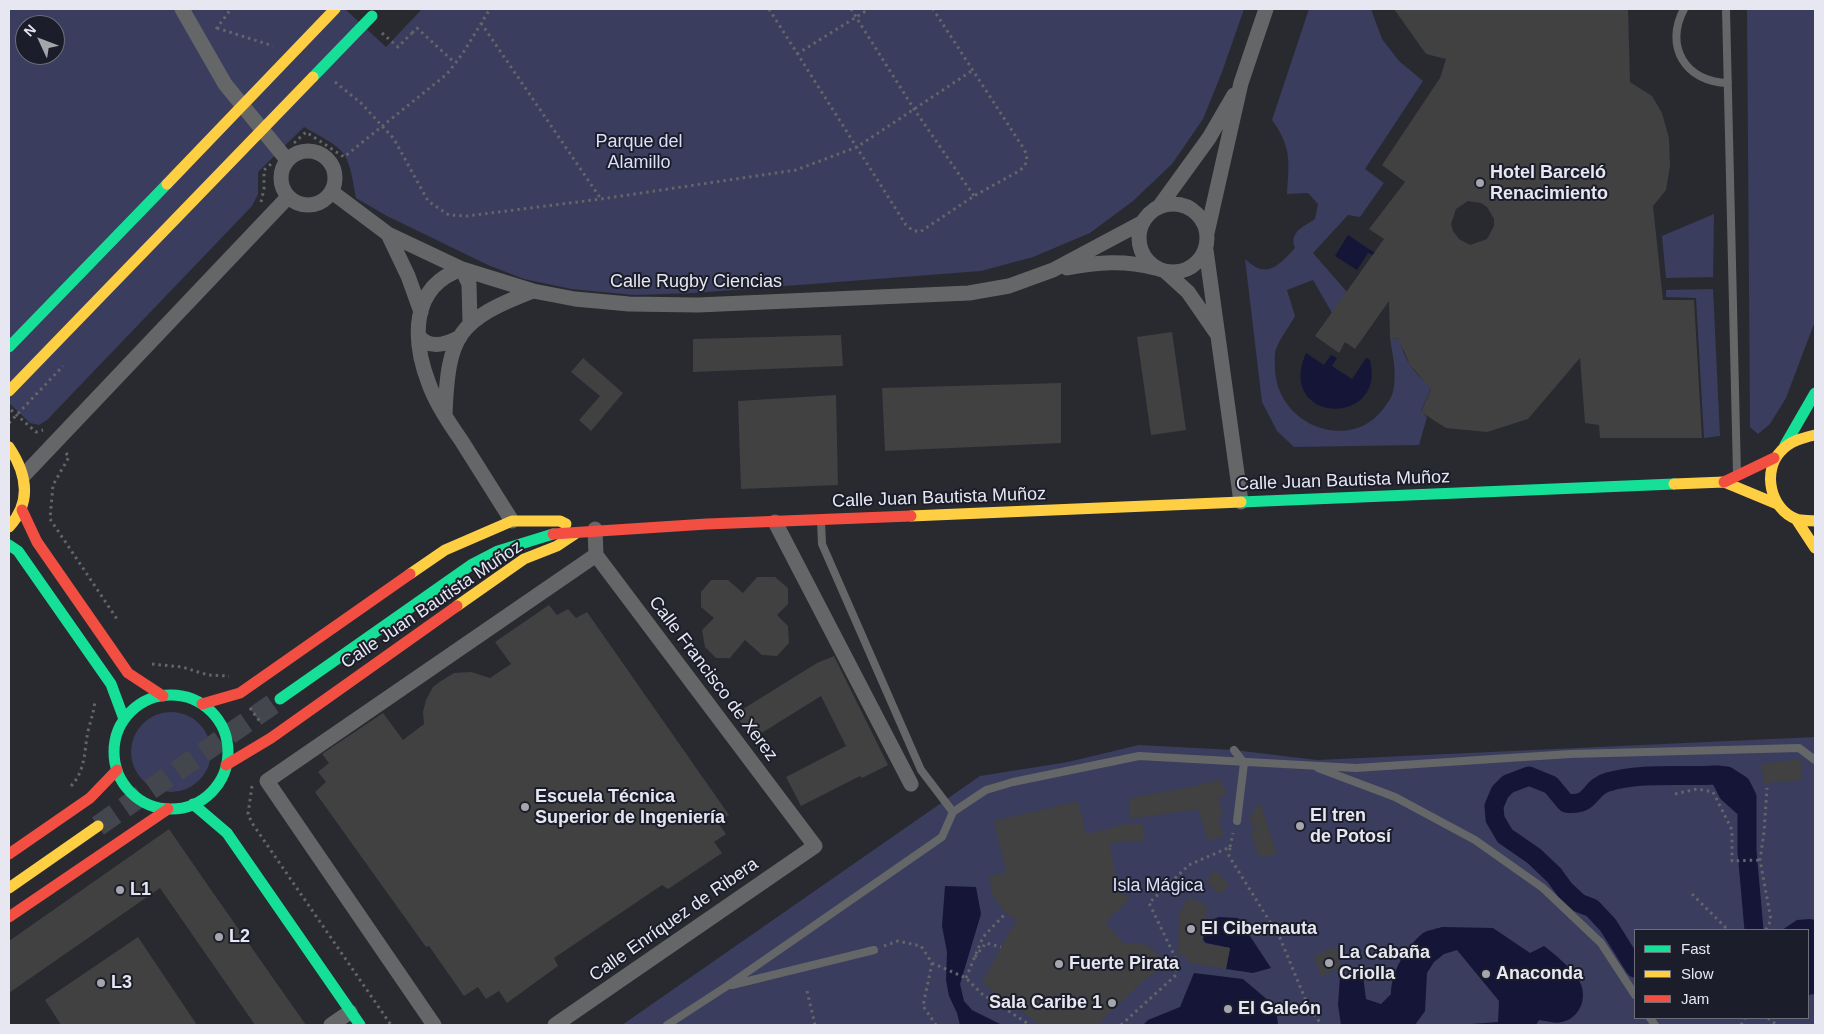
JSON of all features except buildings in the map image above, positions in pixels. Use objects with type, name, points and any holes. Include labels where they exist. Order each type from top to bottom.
[{"type":"street","points":[[182,9],[225,84],[287,160]]},
{"type":"street","points":[[9,347],[334,9]]},
{"type":"street","points":[[1241,502],[1206,250],[1208,233],[1241,83],[1266,9]]},
{"type":"street","points":[[9,391],[376,12]]},
{"type":"street","points":[[1219,338],[1188,292],[1148,261],[1140,248],[1139,232],[1143,222],[1150,213],[1159,207],[1209,138],[1241,83]]},
{"type":"street","points":[[302,151],[320,153],[333,166],[335,175],[332,192],[326,199],[311,206],[295,203],[288,197],[281,183],[283,167],[287,160],[302,151]]},
{"type":"street","name":"Calle Rugby Ciencias","points":[[332,192],[388,234],[462,269],[533,291],[575,299],[629,304],[727,304],[969,293],[1008,286],[1053,270]]},
{"type":"street","points":[[25,474],[288,197]]},
{"type":"street","points":[[1159,207],[1180,204],[1190,208],[1198,214],[1208,233]]},
{"type":"street","points":[[1053,270],[1143,222]]},
{"type":"street","points":[[388,234],[408,276],[421,312]]},
{"type":"street","points":[[1053,270],[1093,263],[1133,262],[1176,273],[1194,266],[1206,250]]},
{"type":"street","points":[[470,322],[469,284],[462,269],[444,277],[432,288],[422,302],[419,336],[421,358],[429,385],[445,416],[512,521],[560,521],[579,531]]},
{"type":"street","points":[[445,416],[447,371],[460,337],[470,322],[492,307],[533,291]]},
{"type":"street","points":[[419,336],[425,342],[439,344],[450,342],[460,337]]},
{"type":"street","points":[[1777,504],[1770,482],[1770,469],[1774,458],[1785,445],[1815,393]]},
{"type":"street","points":[[1785,445],[1794,439],[1815,435]]},
{"type":"street","points":[[9,447],[25,474],[26,488],[22,510],[9,526]]},
{"type":"street","name":"Calle Juan Bautista Muñoz","points":[[226,765],[271,738],[524,559],[557,546],[579,531],[1724,482],[1774,458]]},
{"type":"street","name":"Calle Juan Bautista Muñoz","points":[[1724,482],[1777,504],[1796,519]]},
{"type":"street","points":[[22,510],[33,536],[128,673],[162,696]]},
{"type":"street","points":[[1796,519],[1815,521]]},
{"type":"street","points":[[1796,519],[1815,548]]},
{"type":"street","name":"Calle Juan Bautista Muñoz","points":[[202,704],[240,693],[445,550],[512,521]]},
{"type":"street","points":[[775,522],[911,784]]},
{"type":"street","points":[[434,1025],[267,781],[596,555],[595,529]]},
{"type":"street","points":[[280,699],[471,565],[518,542],[547,534],[579,531]]},
{"type":"street","points":[[9,545],[18,551],[111,684],[124,719]]},
{"type":"street","name":"Calle Francisco de Xerez","points":[[596,555],[815,846]]},
{"type":"street","points":[[9,917],[168,809],[193,804],[208,795],[220,782],[226,765],[228,748],[224,730],[215,715],[202,704],[176,695],[162,696],[141,703],[124,719],[116,735],[114,753],[117,770],[128,790],[146,803],[168,809]]},
{"type":"street","points":[[9,854],[90,798],[117,770]]},
{"type":"street","points":[[193,804],[227,833],[360,1025]]},
{"type":"street","points":[[9,888],[98,826]]},
{"type":"street","name":"Calle Enríquez de Ribera","points":[[555,1025],[815,846]]},
{"type":"street","points":[[331,1025],[350,1012]]},
{"type":"lane","points":[[1684,9],[1677,26],[1676,35],[1680,54],[1685,63],[1691,71],[1708,81],[1728,84]]},
{"type":"lane","points":[[1726,9],[1738,475]]},
{"type":"lane","points":[[821,521],[822,544],[921,770],[952,812]]},
{"type":"lane","points":[[667,1025],[727,986],[942,837],[952,812],[986,790],[1013,782],[1139,756],[1356,768],[1570,754],[1799,748],[1815,760]]},
{"type":"lane","points":[[1234,750],[1244,763],[1237,821]]},
{"type":"lane","points":[[1312,766],[1395,797],[1475,840],[1528,877],[1601,944],[1634,994]]},
{"type":"lane","points":[[727,986],[874,950]]},
{"type":"path","points":[[204,46],[230,9]]},
{"type":"path","points":[[768,9],[906,225],[912,230],[920,232],[929,228],[974,196],[1019,171],[1025,166],[1027,161],[1024,149],[933,9]]},
{"type":"path","points":[[851,9],[914,109],[974,196]]},
{"type":"path","points":[[797,54],[869,9]]},
{"type":"path","points":[[481,23],[601,200]]},
{"type":"path","points":[[217,28],[282,49]]},
{"type":"path","points":[[376,40],[383,32],[398,47],[417,28],[455,63]]},
{"type":"path","points":[[328,76],[361,103],[394,139],[428,201],[449,216],[467,216],[601,200],[782,174],[816,164],[857,147],[973,70]]},
{"type":"path","points":[[329,89],[342,75]]},
{"type":"path","points":[[9,423],[70,359]]},
{"type":"path","points":[[63,449],[69,457],[54,485],[50,519],[119,622]]},
{"type":"path","points":[[145,662],[182,667],[208,675],[228,675],[231,679]]},
{"type":"path","points":[[69,788],[78,779],[84,763],[88,730],[97,695]]},
{"type":"path","points":[[244,700],[261,724]]},
{"type":"path","points":[[254,780],[250,789],[248,814],[252,823],[391,1025]]},
{"type":"path","points":[[1766,929],[1771,920],[1760,860],[1767,788]]},
{"type":"path","points":[[1675,794],[1697,789],[1713,792],[1732,830],[1732,861],[1760,860]]},
{"type":"path","points":[[1121,1025],[1176,976],[1177,961],[1149,903],[1189,865],[1230,847],[1229,856],[1280,938],[1309,1008],[1322,1025]]},
{"type":"path","points":[[1692,894],[1726,929]]},
{"type":"path","points":[[966,978],[970,963],[984,937],[1006,913]]},
{"type":"path","points":[[874,950],[898,941],[921,946],[932,963],[966,978],[982,994],[1030,1025]]},
{"type":"path","points":[[970,963],[986,943],[1001,947]]},
{"type":"path","points":[[932,963],[923,1006],[936,1025]]},
{"type":"path","points":[[807,991],[815,1025]]},
{"type":"green space","name":"Parque del Alamillo","points":[[9,9],[345,9],[386,47],[422,9],[1244,9],[1203,119],[1172,164],[1133,201],[1090,233],[1033,257],[981,271],[694,293],[634,295],[571,289],[524,279],[488,265],[387,216],[356,198],[350,169],[343,153],[329,141],[304,127],[258,172],[258,194],[252,206],[47,420],[39,425],[30,423],[9,403]]},
{"type":"green space","points":[[1309,9],[1371,9],[1382,39],[1399,61],[1423,81],[1365,169],[1384,183],[1360,217],[1348,215],[1313,253],[1347,292],[1332,313],[1313,280],[1287,290],[1295,316],[1275,351],[1275,368],[1279,389],[1288,406],[1302,419],[1319,427],[1337,431],[1355,429],[1372,420],[1391,397],[1395,372],[1390,339],[1400,338],[1407,359],[1415,372],[1432,386],[1421,411],[1427,417],[1419,445],[1294,447],[1277,431],[1262,402],[1245,259],[1260,269],[1272,268],[1278,265],[1295,248],[1294,238],[1298,230],[1315,219],[1318,204],[1308,193],[1287,194],[1288,155],[1283,139],[1272,120]]},
{"type":"green space","points":[[1747,9],[1815,9],[1815,321],[1786,398],[1770,424],[1758,434],[1750,427]]},
{"type":"green space","points":[[1714,214],[1713,277],[1666,278],[1662,236]]},
{"type":"green space","points":[[1713,289],[1720,436],[1704,438],[1696,298],[1666,297],[1666,290]]},
{"type":"green space","points":[[163,712],[179,712],[193,718],[205,730],[211,744],[211,760],[205,774],[193,786],[179,792],[163,792],[149,786],[137,774],[131,760],[131,744],[137,730],[149,718]]},
{"type":"green space","name":"Isla Mágica","points":[[1815,737],[1815,1025],[622,1025],[980,776],[1068,762],[1139,745],[1234,750],[1317,760]]},
{"type":"shaded area","points":[[1348,235],[1385,260],[1368,253],[1357,270],[1335,256]]},
{"type":"shaded area","points":[[1306,353],[1324,365],[1331,355],[1337,358],[1332,366],[1352,379],[1366,358],[1370,360],[1371,382],[1363,398],[1349,406],[1333,409],[1317,404],[1305,394],[1301,376]]},
{"type":"shaded area","points":[[945,886],[976,887],[981,914],[960,984],[964,1001],[972,1010],[1002,1025],[960,1025],[949,996],[946,980],[947,952],[942,926]]},
{"type":"shaded area","points":[[1219,917],[1238,918],[1271,968],[1253,973],[1226,969],[1230,948],[1206,943],[1203,940],[1205,922]]},
{"type":"shaded area","points":[[1797,920],[1815,920],[1815,994],[1809,995],[1809,929],[1784,929]]},
{"type":"shaded area","points":[[1442,927],[1493,928],[1530,953],[1544,946],[1562,961],[1578,979],[1583,992],[1583,999],[1578,1011],[1569,1020],[1560,1023],[1539,1020],[1536,1025],[1459,1025],[1498,1022],[1499,1001],[1457,950],[1444,954],[1434,962],[1427,973],[1425,1011],[1415,1025],[1341,1025],[1338,1005],[1340,977],[1363,976],[1366,999],[1381,1004],[1391,994],[1397,969],[1411,945],[1423,933]]},
{"type":"shaded area","points":[[1194,973],[1243,979],[1276,1007],[1278,1025],[1143,1025],[1148,1020],[1180,1007]]},
{"type":"waterway","points":[[1719,775],[1728,793],[1747,810]]},
{"type":"waterway","points":[[1634,966],[1608,925],[1592,908],[1579,903],[1534,856],[1505,836],[1495,819],[1494,806],[1500,792],[1508,784],[1529,776],[1551,785],[1566,803],[1575,803],[1586,799],[1602,785],[1621,779],[1662,776],[1727,776],[1741,785],[1747,797],[1747,851],[1754,929]]},
{"type":"tunnel","points":[[98,826],[280,699]]},
{"type":"traffic: fast","points":[[313,77],[372,16]]},
{"type":"traffic: fast","points":[[9,347],[167,184]]},
{"type":"traffic: fast","points":[[1785,445],[1815,393]]},
{"type":"traffic: fast","points":[[1241,502],[1674,484]]},
{"type":"traffic: fast","points":[[280,699],[471,565],[498,551],[553,534]]},
{"type":"traffic: fast","points":[[9,545],[18,551],[111,684],[124,719]]},
{"type":"traffic: fast","points":[[171,695],[193,700],[211,712],[223,730],[228,752],[223,774],[211,792],[193,804],[171,809],[149,804],[131,792],[119,774],[114,752],[119,730],[131,712],[149,700],[171,695]]},
{"type":"traffic: fast","points":[[193,804],[227,833],[360,1025]]},
{"type":"traffic: slow","points":[[167,184],[335,9]]},
{"type":"traffic: slow","points":[[9,391],[313,77]]},
{"type":"traffic: slow","points":[[1815,435],[1792,442],[1781,451],[1775,459],[1771,479],[1775,498],[1787,514],[1798,520],[1815,521]]},
{"type":"traffic: slow","points":[[9,447],[20,467],[24,488],[21,508],[9,527]]},
{"type":"traffic: slow","points":[[1674,484],[1724,482],[1777,504]]},
{"type":"traffic: slow","points":[[911,516],[1241,502]]},
{"type":"traffic: slow","points":[[1796,519],[1815,548]]},
{"type":"traffic: slow","points":[[410,574],[445,550],[512,521],[560,521],[566,524]]},
{"type":"traffic: slow","points":[[457,606],[524,559],[557,546],[575,534]]},
{"type":"traffic: slow","points":[[9,888],[98,826]]},
{"type":"traffic: jam","points":[[1724,482],[1774,458]]},
{"type":"traffic: jam","points":[[22,510],[37,542],[128,673],[163,696]]},
{"type":"traffic: jam","points":[[553,534],[707,524],[911,516]]},
{"type":"traffic: jam","points":[[202,704],[240,693],[410,574]]},
{"type":"traffic: jam","points":[[226,765],[271,738],[457,606]]},
{"type":"traffic: jam","points":[[9,854],[90,798],[117,770]]},
{"type":"traffic: jam","points":[[9,917],[168,809]]},
{"type":"place","name":"Hotel Barceló Renacimiento","points":[[1480,183]]},
{"type":"place","name":"Escuela Técnica Superior de Ingeniería","points":[[525,807]]},
{"type":"place","name":"El tren de Potosí","points":[[1300,826]]},
{"type":"place","name":"L1","points":[[120,890]]},
{"type":"place","name":"El Cibernauta","points":[[1191,929]]},
{"type":"place","name":"L2","points":[[219,937]]},
{"type":"place","name":"La Cabaña Criolla","points":[[1329,963]]},
{"type":"place","name":"Fuerte Pirata","points":[[1059,964]]},
{"type":"place","name":"Anaconda","points":[[1486,974]]},
{"type":"place","name":"L3","points":[[101,983]]},
{"type":"place","name":"Sala Caribe 1","points":[[1112,1003]]},
{"type":"place","name":"El Galeón","points":[[1228,1009]]}]
